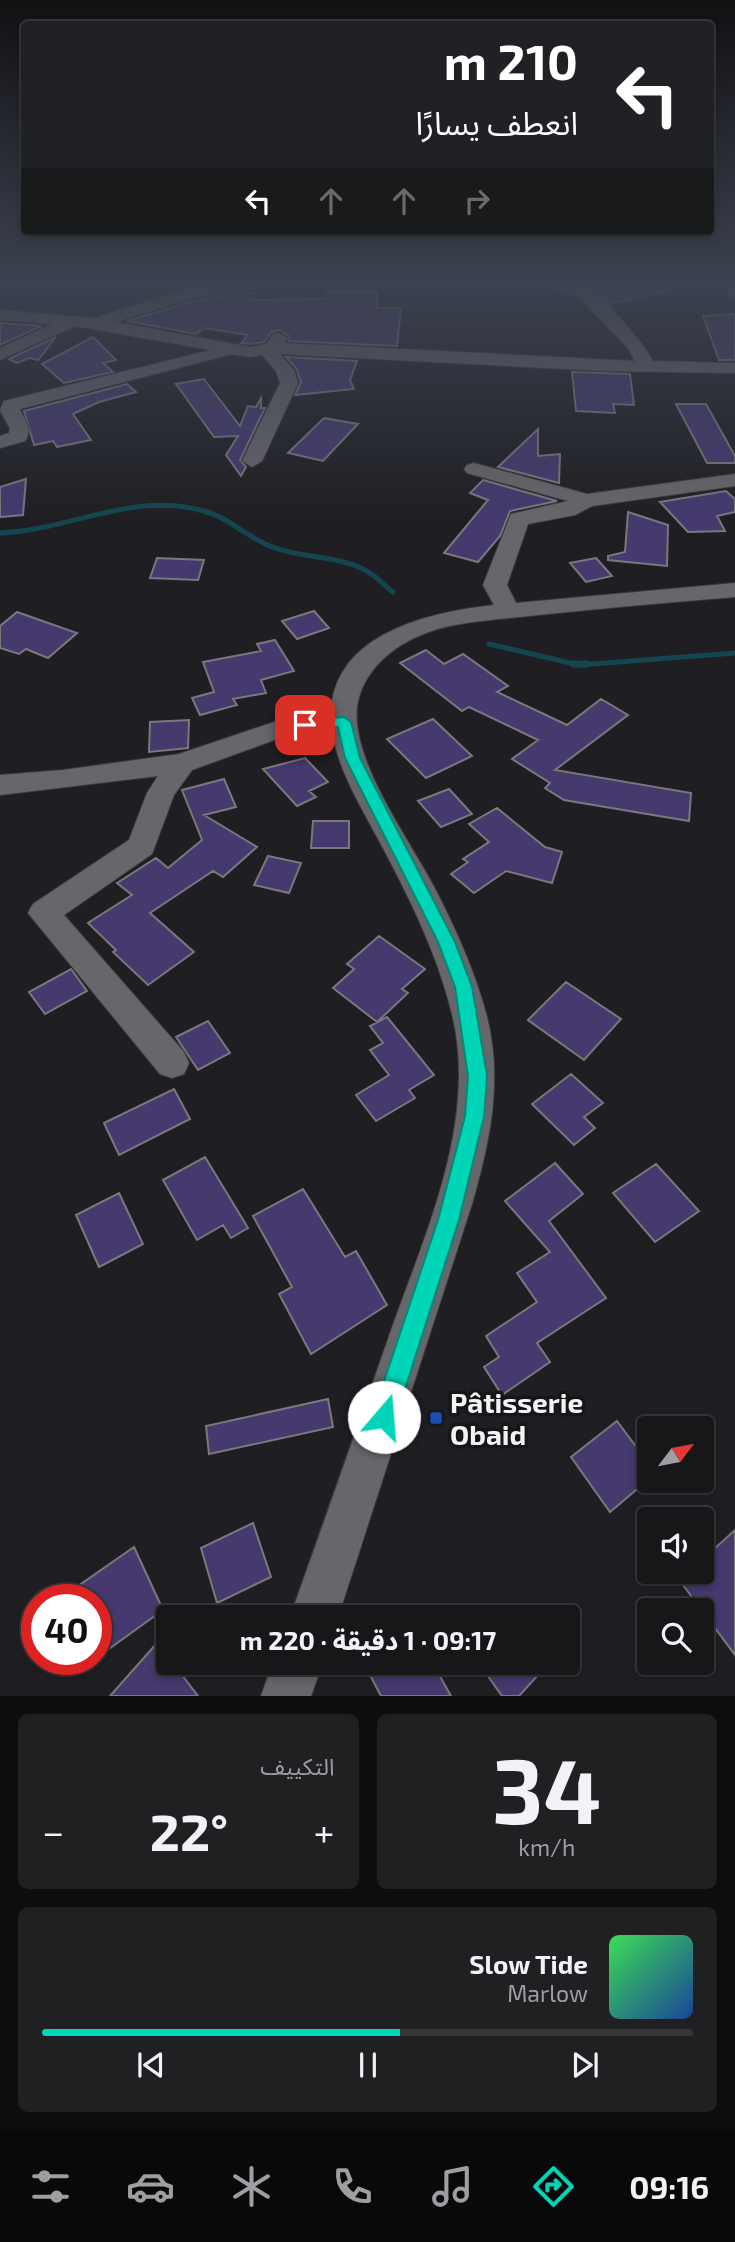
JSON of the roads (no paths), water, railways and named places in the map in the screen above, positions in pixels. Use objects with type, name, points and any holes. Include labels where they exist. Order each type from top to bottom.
[{"type":"street","points":[[0,442],[18,437],[20,429],[10,410],[11,405],[186,361]]},
{"type":"street","points":[[252,461],[289,383],[285,370],[277,361]]},
{"type":"street","points":[[531,361],[735,368]]},
{"type":"street","points":[[644,361],[647,367]]},
{"type":"street","points":[[0,365],[7,369],[0,371]]},
{"type":"street","points":[[474,468],[587,499]]},
{"type":"street","points":[[509,611],[495,585],[519,519],[567,510],[587,499],[735,480]]},
{"type":"street","points":[[318,1605],[384,1417],[448,1220],[474,1116],[478,1076],[464,987],[446,942],[353,758],[344,722],[346,696],[358,671],[376,650],[404,633],[436,622],[509,611],[735,590]]},
{"type":"street","points":[[0,785],[64,780],[108,771],[182,763],[274,731],[344,722]]},
{"type":"street","points":[[172,1063],[44,913],[141,846],[161,793],[182,763]]},
{"type":"street","points":[[286,1696],[293,1675]]},
{"type":"waterway","points":[[0,533],[127,508],[178,506],[213,514],[275,548],[353,565],[371,574],[393,592]]},
{"type":"waterway","points":[[489,644],[575,664]]},
{"type":"waterway","points":[[575,664],[735,653]]},
{"type":"waterway","points":[[575,664],[587,664]]},
{"type":"place","name":"Pâtisserie Obaid","points":[[436,1418]]}]
